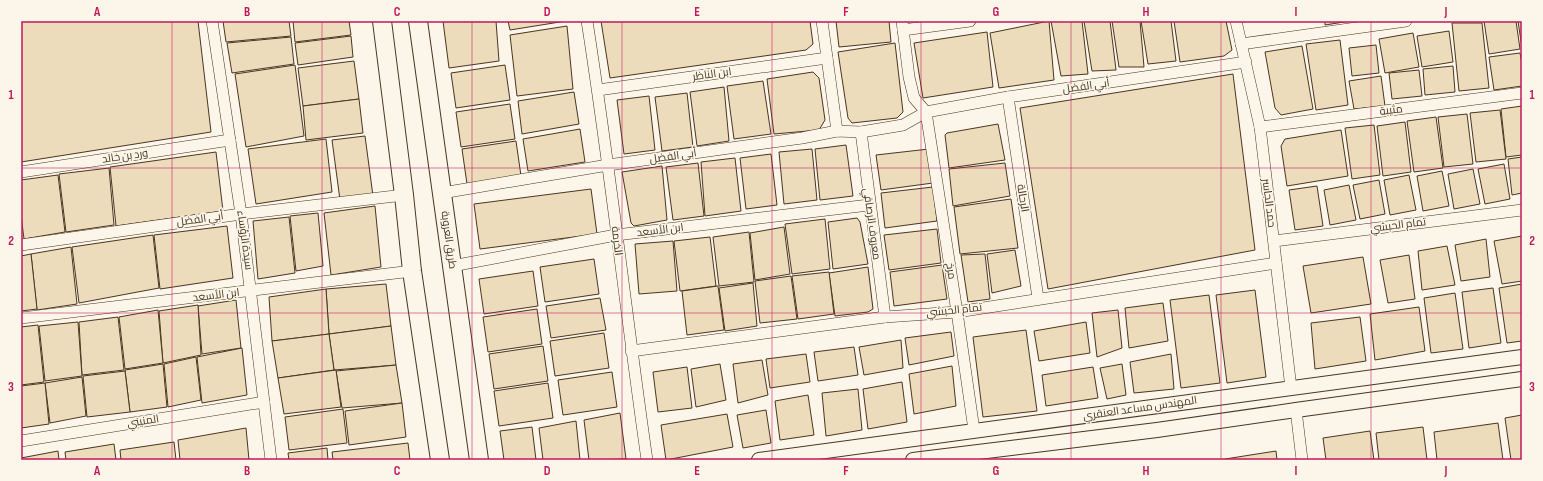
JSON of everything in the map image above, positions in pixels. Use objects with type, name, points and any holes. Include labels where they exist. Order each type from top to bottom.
[{"type":"main road","points":[[382,21],[412,271],[440,460]]},
{"type":"main road","name":"طريق العروبة","points":[[418,21],[479,460]]},
{"type":"street","name":"سيدة الرؤساء","points":[[212,21],[252,291],[272,460]]},
{"type":"street","name":"الخرمة","points":[[587,21],[598,90],[631,351],[647,460]]},
{"type":"street","points":[[822,21],[837,131]]},
{"type":"street","points":[[903,25],[970,21]]},
{"type":"street","name":"حمد الجاسر","points":[[1236,21],[1260,127],[1291,388]]},
{"type":"street","points":[[1241,44],[1406,21]]},
{"type":"street","name":"مرخ","points":[[903,25],[909,77],[914,98],[926,112],[974,430]]},
{"type":"street","name":"ابن الناظر","points":[[598,90],[826,58]]},
{"type":"street","name":"أبي الفضل","points":[[442,193],[608,165],[802,138],[837,131],[860,132],[903,125],[926,112],[1008,97],[1246,62]]},
{"type":"street","name":"مثيبة","points":[[1260,127],[1522,93]]},
{"type":"street","name":"الرحالة","points":[[1008,97],[1038,298]]},
{"type":"street","name":"معروف الرصافي","points":[[860,132],[885,317]]},
{"type":"street","name":"ورد بن خالد","points":[[21,172],[230,140]]},
{"type":"street","name":"أبي الفضل","points":[[21,245],[241,214],[404,195]]},
{"type":"street","name":"ابن الأسعد","points":[[452,266],[616,235],[869,205]]},
{"type":"street","name":"تمام الحبشي","points":[[1274,241],[1522,210]]},
{"type":"street","name":"تمام الحبشي","points":[[631,351],[885,317],[957,312],[1038,298],[1276,263]]},
{"type":"street","name":"ابن الأسعد","points":[[21,318],[412,271]]},
{"type":"street","name":"المهندس مساعد العنقري","points":[[759,460],[1522,356]]},
{"type":"street","name":"المهندس مساعد العنقري","points":[[913,460],[980,456],[1041,444],[1157,430],[1522,379]]},
{"type":"street","name":"المنيني","points":[[21,441],[264,402]]},
{"type":"street","points":[[1296,410],[1302,460]]},
{"type":"street","points":[[1038,422],[1041,444]]},
{"type":"building","points":[[21,21],[198,21],[211,132],[21,162]]},
{"type":"building","points":[[223,21],[289,21],[291,36],[226,42]]},
{"type":"building","points":[[293,21],[349,21],[351,35],[295,42]]},
{"type":"building","points":[[443,21],[496,21],[499,61],[449,68]]},
{"type":"building","points":[[508,21],[566,21],[510,30]]},
{"type":"building","points":[[601,21],[810,21],[813,44],[806,50],[610,78]]},
{"type":"building","points":[[836,21],[889,21],[891,42],[839,47]]},
{"type":"building","points":[[1049,21],[1054,80],[999,88],[990,33]]},
{"type":"building","points":[[1051,21],[1082,21],[1088,74],[1061,76]]},
{"type":"building","points":[[1084,21],[1110,21],[1116,70],[1092,71]]},
{"type":"building","points":[[1112,21],[1140,21],[1144,67],[1119,67]]},
{"type":"building","points":[[1141,21],[1171,21],[1176,61],[1148,64]]},
{"type":"building","points":[[1174,21],[1226,21],[1232,50],[1224,56],[1180,62]]},
{"type":"building","points":[[1325,21],[1350,21],[1325,25]]},
{"type":"building","points":[[1484,21],[1516,21],[1520,49],[1489,54]]},
{"type":"building","points":[[1518,21],[1522,21],[1522,48]]},
{"type":"building","points":[[1452,23],[1482,23],[1489,88],[1459,91]]},
{"type":"building","points":[[567,26],[573,89],[517,96],[510,35]]},
{"type":"building","points":[[1449,31],[1453,62],[1422,67],[1417,36]]},
{"type":"building","points":[[987,32],[993,87],[923,98],[914,43]]},
{"type":"building","points":[[1413,33],[1419,67],[1385,73],[1379,39]]},
{"type":"building","points":[[351,36],[353,57],[298,65],[295,43]]},
{"type":"building","points":[[291,37],[294,64],[232,73],[227,43]]},
{"type":"building","points":[[1340,40],[1348,105],[1316,110],[1306,44]]},
{"type":"building","points":[[895,43],[903,112],[897,118],[852,123],[848,118],[838,52]]},
{"type":"building","points":[[1376,45],[1379,73],[1352,76],[1349,48]]},
{"type":"building","points":[[1302,46],[1313,109],[1281,115],[1275,108],[1265,52]]},
{"type":"building","points":[[1520,53],[1522,64],[1522,86],[1494,90],[1489,57]]},
{"type":"building","points":[[354,61],[359,99],[303,106],[298,68]]},
{"type":"building","points":[[295,65],[304,136],[246,147],[235,74]]},
{"type":"building","points":[[505,65],[510,100],[456,108],[451,73]]},
{"type":"building","points":[[1453,66],[1455,92],[1425,95],[1423,69]]},
{"type":"building","points":[[1419,70],[1422,96],[1392,99],[1389,73]]},
{"type":"building","points":[[813,72],[819,78],[825,120],[819,130],[774,134],[767,79]]},
{"type":"building","points":[[1233,74],[1255,250],[1048,289],[1020,108]]},
{"type":"building","points":[[1381,76],[1385,106],[1354,109],[1349,81]]},
{"type":"building","points":[[763,81],[771,134],[734,139],[727,86]]},
{"type":"building","points":[[724,87],[729,141],[697,146],[690,92]]},
{"type":"building","points":[[574,92],[579,124],[522,134],[518,101]]},
{"type":"building","points":[[687,93],[693,147],[662,151],[655,97]]},
{"type":"building","points":[[649,96],[655,150],[624,154],[617,100]]},
{"type":"building","points":[[359,99],[363,133],[306,140],[303,106]]},
{"type":"building","points":[[510,104],[515,139],[461,147],[456,112]]},
{"type":"building","points":[[1522,106],[1522,155],[1506,157],[1501,109]]},
{"type":"building","points":[[1500,110],[1506,159],[1476,162],[1470,113]]},
{"type":"building","points":[[1467,114],[1473,164],[1444,167],[1438,117]]},
{"type":"building","points":[[1436,117],[1443,168],[1414,172],[1407,121]]},
{"type":"building","points":[[1405,122],[1411,172],[1383,176],[1377,126]]},
{"type":"building","points":[[998,124],[1005,160],[949,168],[945,135],[947,133]]},
{"type":"building","points":[[1374,125],[1380,175],[1352,179],[1345,128]]},
{"type":"building","points":[[580,129],[585,162],[528,171],[523,139]]},
{"type":"building","points":[[1341,130],[1348,176],[1287,186],[1281,146],[1285,139]]},
{"type":"building","points":[[365,136],[373,196],[340,200],[332,140]]},
{"type":"building","points":[[326,139],[332,192],[256,204],[248,149]]},
{"type":"building","points":[[516,141],[521,176],[467,184],[462,149]]},
{"type":"building","points":[[846,145],[853,196],[820,200],[815,149]]},
{"type":"building","points":[[812,149],[817,200],[784,204],[779,152]]},
{"type":"building","points":[[929,149],[933,183],[881,190],[876,155]]},
{"type":"building","points":[[216,152],[223,211],[116,226],[110,167]]},
{"type":"building","points":[[771,154],[777,205],[746,209],[740,158]]},
{"type":"building","points":[[1522,157],[1522,193],[1512,195],[1508,159]]},
{"type":"building","points":[[735,158],[741,211],[705,216],[701,162]]},
{"type":"building","points":[[698,163],[704,216],[673,220],[666,167]]},
{"type":"building","points":[[1005,163],[1010,196],[953,206],[949,169]]},
{"type":"building","points":[[1504,164],[1510,199],[1485,204],[1478,169]]},
{"type":"building","points":[[662,166],[667,220],[634,226],[631,223],[622,172]]},
{"type":"building","points":[[109,168],[114,225],[66,232],[59,174]]},
{"type":"building","points":[[1473,169],[1480,204],[1454,209],[1448,174]]},
{"type":"building","points":[[1442,171],[1449,206],[1423,211],[1417,176]]},
{"type":"building","points":[[58,175],[65,232],[24,239],[21,215],[21,180]]},
{"type":"building","points":[[1409,175],[1416,210],[1390,215],[1384,180]]},
{"type":"building","points":[[1379,180],[1385,214],[1360,219],[1353,185]]},
{"type":"building","points":[[1349,185],[1356,220],[1330,225],[1324,190]]},
{"type":"building","points":[[1317,186],[1323,226],[1295,230],[1289,190]]},
{"type":"building","points":[[933,187],[937,221],[885,228],[881,193]]},
{"type":"building","points":[[591,189],[597,234],[480,249],[474,204]]},
{"type":"building","points":[[1011,199],[1018,248],[960,254],[954,207]]},
{"type":"building","points":[[375,206],[381,267],[331,275],[324,213]]},
{"type":"building","points":[[318,213],[323,266],[296,271],[290,216]]},
{"type":"building","points":[[289,217],[295,273],[258,279],[253,221]]},
{"type":"building","points":[[857,218],[860,222],[868,264],[833,269],[828,222]]},
{"type":"building","points":[[825,219],[830,269],[792,274],[785,224]]},
{"type":"building","points":[[227,226],[233,278],[160,289],[154,235]]},
{"type":"building","points":[[784,227],[790,274],[755,280],[750,233]]},
{"type":"building","points":[[937,229],[941,263],[889,270],[884,235]]},
{"type":"building","points":[[749,232],[754,282],[719,286],[713,237]]},
{"type":"building","points":[[153,235],[159,288],[79,303],[72,247]]},
{"type":"building","points":[[1522,236],[1522,281],[1502,284],[1494,241]]},
{"type":"building","points":[[710,237],[716,286],[680,291],[674,241]]},
{"type":"building","points":[[1486,239],[1490,277],[1461,281],[1455,245]]},
{"type":"building","points":[[673,241],[677,291],[639,294],[635,244]]},
{"type":"building","points":[[1447,246],[1455,285],[1422,290],[1418,251]]},
{"type":"building","points":[[71,247],[77,304],[37,310],[31,254]]},
{"type":"building","points":[[1015,250],[1021,286],[992,293],[987,254]]},
{"type":"building","points":[[31,254],[37,309],[21,311],[21,256]]},
{"type":"building","points":[[985,254],[990,299],[968,302],[961,255]]},
{"type":"building","points":[[1409,255],[1415,299],[1388,303],[1380,260]]},
{"type":"building","points":[[1363,257],[1371,304],[1311,313],[1303,266]]},
{"type":"building","points":[[594,259],[599,294],[545,302],[540,267]]},
{"type":"building","points":[[942,265],[947,299],[894,306],[890,272]]},
{"type":"building","points":[[868,267],[873,309],[868,312],[835,316],[829,273]]},
{"type":"building","points":[[533,271],[538,306],[484,314],[479,279]]},
{"type":"building","points":[[829,272],[834,314],[798,319],[792,276]]},
{"type":"building","points":[[791,276],[797,319],[760,323],[755,281]]},
{"type":"building","points":[[753,283],[757,326],[725,331],[719,288]]},
{"type":"building","points":[[386,284],[391,326],[329,334],[326,289]]},
{"type":"building","points":[[1522,284],[1522,341],[1507,343],[1499,288]]},
{"type":"building","points":[[718,286],[724,330],[687,335],[682,291]]},
{"type":"building","points":[[1493,288],[1501,343],[1469,348],[1462,292]]},
{"type":"building","points":[[326,289],[329,334],[272,341],[269,297]]},
{"type":"building","points":[[1255,290],[1266,377],[1227,383],[1216,295]]},
{"type":"building","points":[[1455,293],[1463,349],[1431,353],[1424,298]]},
{"type":"building","points":[[1209,295],[1220,383],[1181,388],[1170,300]]},
{"type":"building","points":[[600,298],[606,330],[551,338],[546,306]]},
{"type":"building","points":[[236,300],[241,348],[202,354],[198,306]]},
{"type":"building","points":[[1163,303],[1168,341],[1129,348],[1125,308]]},
{"type":"building","points":[[198,305],[201,355],[163,363],[159,311]]},
{"type":"building","points":[[1419,307],[1425,351],[1375,360],[1370,314]]},
{"type":"building","points":[[537,309],[542,344],[488,352],[483,317]]},
{"type":"building","points":[[158,310],[163,363],[125,369],[119,317]]},
{"type":"building","points":[[1118,310],[1122,348],[1097,357],[1092,313]]},
{"type":"building","points":[[118,317],[124,370],[82,375],[79,322]]},
{"type":"building","points":[[1360,317],[1366,361],[1315,369],[1311,323]]},
{"type":"building","points":[[78,322],[82,376],[45,381],[39,326]]},
{"type":"building","points":[[1086,322],[1090,353],[1039,361],[1034,331]]},
{"type":"building","points":[[38,325],[44,382],[21,385],[21,327]]},
{"type":"building","points":[[391,326],[396,365],[334,370],[329,334]]},
{"type":"building","points":[[1026,330],[1037,411],[983,417],[973,337]]},
{"type":"building","points":[[951,332],[954,356],[909,365],[905,338]]},
{"type":"building","points":[[604,333],[609,368],[555,376],[550,341]]},
{"type":"building","points":[[329,334],[334,370],[278,378],[272,341]]},
{"type":"building","points":[[901,340],[903,368],[864,375],[859,347]]},
{"type":"building","points":[[543,346],[548,381],[494,389],[489,354]]},
{"type":"building","points":[[854,347],[858,375],[818,381],[814,352]]},
{"type":"building","points":[[242,348],[247,395],[202,403],[197,357]]},
{"type":"building","points":[[806,354],[810,382],[770,388],[766,359]]},
{"type":"building","points":[[1171,354],[1174,389],[1134,393],[1130,362]]},
{"type":"building","points":[[196,357],[201,400],[168,407],[164,364]]},
{"type":"building","points":[[762,360],[768,395],[738,403],[733,364]]},
{"type":"building","points":[[163,364],[167,407],[130,412],[125,370]]},
{"type":"building","points":[[720,364],[726,400],[696,407],[691,369]]},
{"type":"building","points":[[1122,364],[1126,395],[1107,399],[1100,368]]},
{"type":"building","points":[[396,365],[402,403],[342,408],[336,371]]},
{"type":"building","points":[[952,366],[956,406],[914,414],[909,374]]},
{"type":"building","points":[[687,367],[692,408],[658,412],[653,372]]},
{"type":"building","points":[[1093,367],[1098,398],[1046,406],[1042,375]]},
{"type":"building","points":[[336,370],[341,407],[284,414],[278,378]]},
{"type":"building","points":[[125,371],[130,412],[87,417],[83,376]]},
{"type":"building","points":[[612,372],[617,407],[563,415],[558,380]]},
{"type":"building","points":[[82,377],[86,416],[50,423],[45,383]]},
{"type":"building","points":[[902,382],[907,422],[868,429],[863,389]]},
{"type":"building","points":[[45,383],[49,424],[21,428],[21,386]]},
{"type":"building","points":[[548,383],[553,418],[499,426],[494,391]]},
{"type":"building","points":[[858,389],[862,430],[826,436],[822,393]]},
{"type":"building","points":[[808,395],[814,435],[780,440],[775,401]]},
{"type":"building","points":[[402,403],[406,437],[349,445],[345,411]]},
{"type":"building","points":[[343,409],[347,443],[289,450],[285,417]]},
{"type":"building","points":[[766,410],[771,443],[743,448],[737,415]]},
{"type":"building","points":[[620,413],[626,459],[589,460],[584,420]]},
{"type":"building","points":[[727,414],[733,447],[666,460],[661,425]]},
{"type":"building","points":[[1522,415],[1522,460],[1511,460],[1505,418]]},
{"type":"building","points":[[576,421],[580,460],[543,460],[539,428]]},
{"type":"building","points":[[1498,423],[1503,460],[1437,460],[1434,432]]},
{"type":"building","points":[[532,427],[536,460],[504,460],[500,431]]},
{"type":"building","points":[[1423,427],[1427,460],[1379,460],[1376,433]]},
{"type":"building","points":[[246,428],[249,460],[180,460],[178,440]]},
{"type":"building","points":[[1370,431],[1374,460],[1326,460],[1323,438]]},
{"type":"building","points":[[174,442],[176,460],[121,460],[120,450]]},
{"type":"building","points":[[408,443],[410,460],[333,460],[332,452]]},
{"type":"building","points":[[114,444],[116,460],[66,460],[65,452]]},
{"type":"building","points":[[327,448],[328,460],[289,460],[288,453]]},
{"type":"building","points":[[58,451],[59,460],[21,460],[21,458]]},
{"type":"building","points":[[1276,451],[1277,460],[1225,460],[1225,459]]}]
